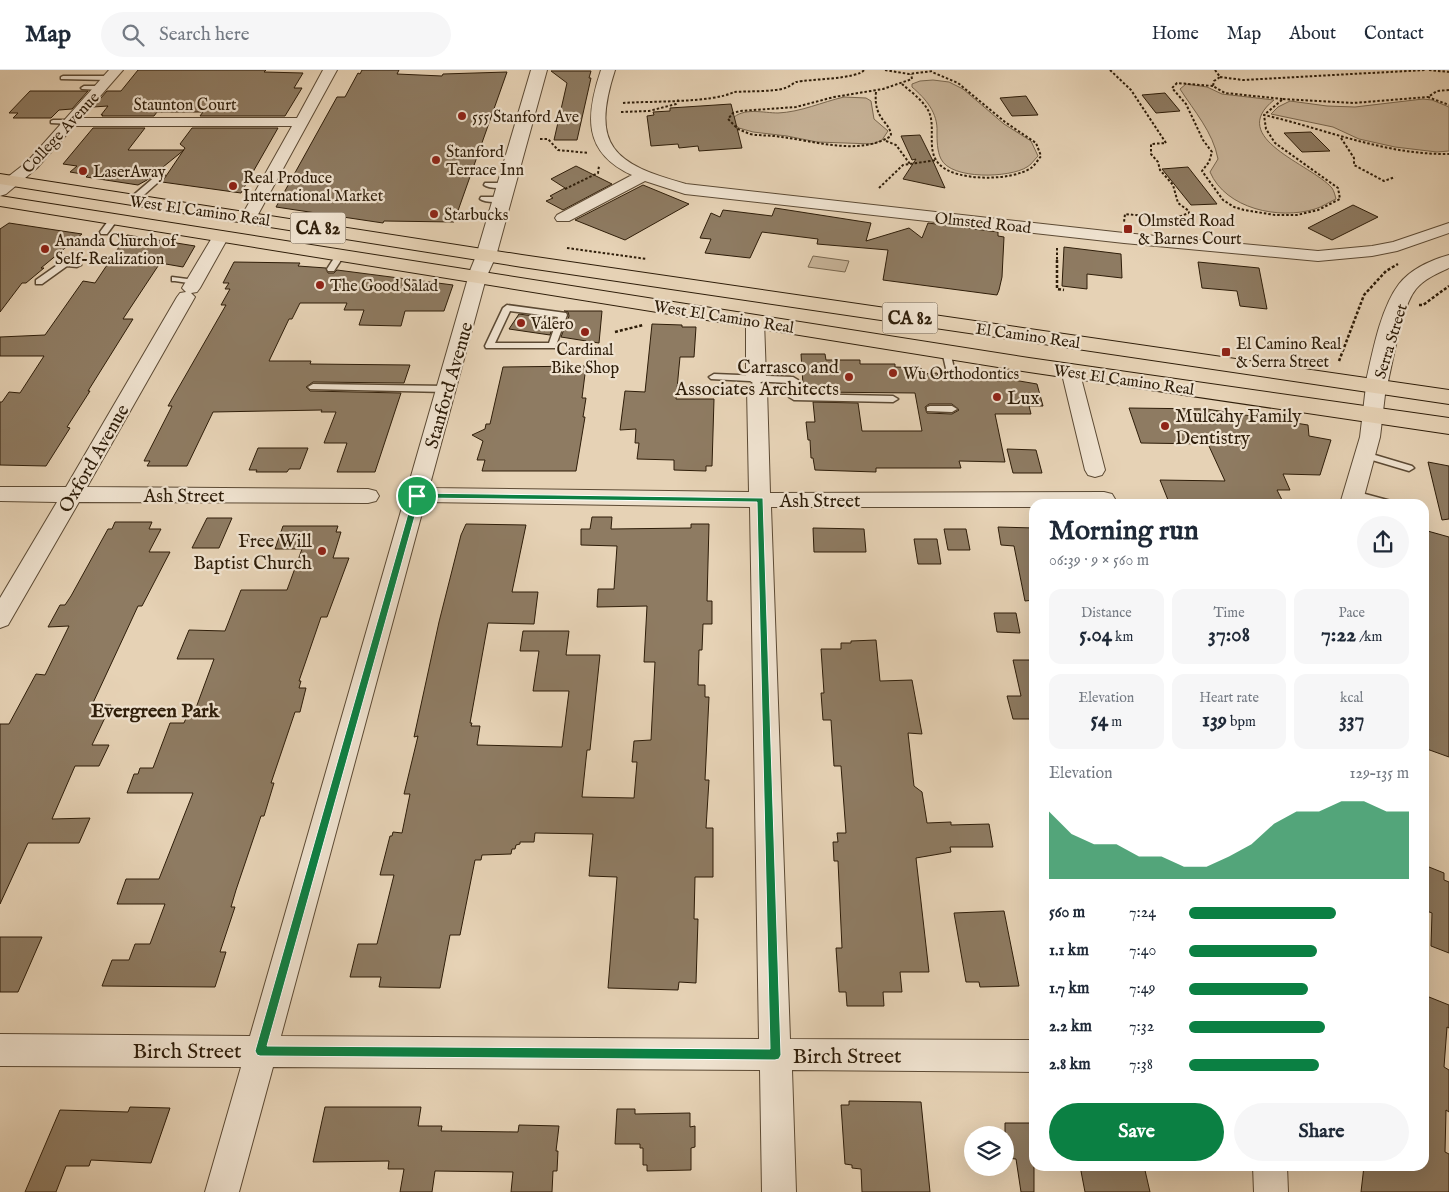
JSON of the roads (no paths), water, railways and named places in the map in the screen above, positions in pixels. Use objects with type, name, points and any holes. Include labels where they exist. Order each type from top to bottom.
[{"type":"main road","name":"West El Camino Real","points":[[4,184],[250,217],[486,256],[607,273]]},
{"type":"main road","name":"West El Camino Real","points":[[0,200],[109,226],[221,236],[336,262],[477,278],[1070,370],[1449,426]]},
{"type":"main road","name":"El Camino Real","points":[[607,273],[1449,397]]},
{"type":"street","points":[[250,217],[330,70]]},
{"type":"street","name":"Stanford Avenue","points":[[222,1192],[477,278],[486,256],[539,70]]},
{"type":"street","name":"Olmsted Road","points":[[608,70],[597,121],[598,133],[607,149],[626,166],[644,176],[685,189],[1124,238],[1318,256],[1372,251],[1397,246],[1449,228]]},
{"type":"street","name":"College Avenue","points":[[4,184],[32,165],[109,79]]},
{"type":"street","name":"Staunton Court","points":[[70,122],[300,122]]},
{"type":"street","points":[[563,218],[644,176]]},
{"type":"street","name":"Oxford Avenue","points":[[0,619],[221,236]]},
{"type":"street","name":"Serra Street","points":[[1376,386],[1394,320],[1406,288],[1432,269],[1449,261]]},
{"type":"street","points":[[755,321],[779,1192]]},
{"type":"street","points":[[1070,370],[1101,489]]},
{"type":"street","points":[[1352,499],[1370,437],[1376,386]]},
{"type":"street","name":"Ash Street","points":[[417,496],[760,500],[1101,489]]},
{"type":"street","name":"Ash Street","points":[[0,494],[368,496]]},
{"type":"street","name":"Birch Street","points":[[0,1050],[1029,1056]]},
{"type":"street","points":[[1270,1171],[1271,1192]]},
{"type":"lane","points":[[63,78],[109,79]]},
{"type":"lane","points":[[84,88],[109,79]]},
{"type":"lane","points":[[53,122],[70,122]]},
{"type":"lane","points":[[132,201],[161,176]]},
{"type":"lane","points":[[488,185],[505,192]]},
{"type":"lane","points":[[484,199],[505,192]]},
{"type":"lane","points":[[39,282],[66,263],[77,265]]},
{"type":"lane","points":[[175,279],[191,289]]},
{"type":"lane","points":[[507,308],[562,315],[552,346],[489,346],[507,308]]},
{"type":"lane","points":[[946,351],[951,373]]},
{"type":"lane","points":[[714,377],[757,383],[793,380],[794,397],[893,398]]},
{"type":"lane","points":[[313,387],[446,389]]},
{"type":"lane","points":[[930,409],[952,409]]},
{"type":"lane","points":[[1365,456],[1409,468]]},
{"type":"place","name":"555 Stanford Ave","points":[[462,116]]},
{"type":"place","name":"Stanford Terrace Inn","points":[[436,160]]},
{"type":"place","name":"LaserAway","points":[[83,171]]},
{"type":"place","name":"Real Produce International Market","points":[[233,186]]},
{"type":"place","name":"Starbucks","points":[[434,214]]},
{"type":"place","name":"Olmsted Road & Barnes Court","points":[[1128,229]]},
{"type":"place","name":"Ananda Church of Self-Realization","points":[[45,249]]},
{"type":"place","name":"The Good Salad","points":[[320,285]]},
{"type":"place","name":"Valero","points":[[521,323]]},
{"type":"place","name":"Cardinal Bike Shop","points":[[585,332]]},
{"type":"place","name":"El Camino Real & Serra Street","points":[[1226,352]]},
{"type":"place","name":"Wu Orthodontics","points":[[893,373]]},
{"type":"place","name":"Carrasco and Associates Architects","points":[[849,377]]},
{"type":"place","name":"Lux","points":[[997,397]]},
{"type":"place","name":"Mulcahy Family Dentistry","points":[[1165,426]]},
{"type":"place","name":"Free Will Baptist Church","points":[[322,551]]},
{"type":"district","name":"Evergreen Park","points":[[155,710]]}]
